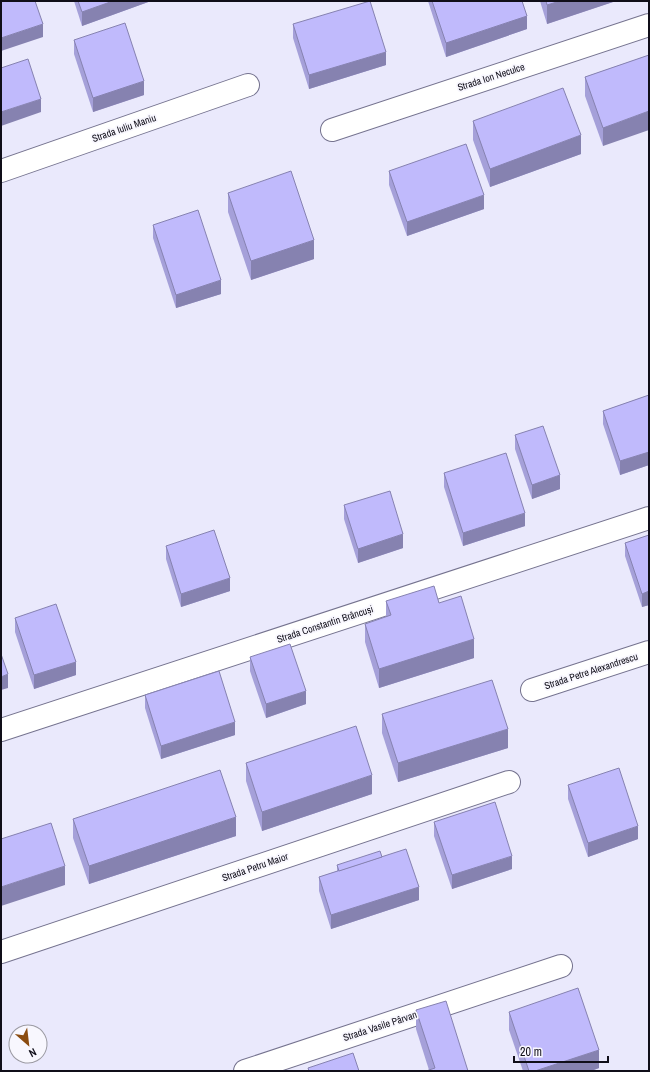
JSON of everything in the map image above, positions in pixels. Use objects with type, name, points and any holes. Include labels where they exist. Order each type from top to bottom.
[{"type":"street","name":"Strada Ion Neculce","points":[[332,130],[649,25]]},
{"type":"street","name":"Strada Iuliu Maniu","points":[[1,171],[248,85]]},
{"type":"street","name":"Strada Constantin Brâncuși","points":[[1,730],[649,518]]},
{"type":"street","name":"Strada Petre Alexandrescu","points":[[532,690],[649,652]]},
{"type":"street","name":"Strada Petru Maior","points":[[1,952],[509,782]]},
{"type":"street","name":"Strada Vasile Pârvan","points":[[245,1071],[561,966]]},
{"type":"building","points":[[1,1],[35,1],[43,24],[1,38]]},
{"type":"building","points":[[78,1],[113,1],[82,12]]},
{"type":"building","points":[[370,1],[386,52],[309,75],[293,24]]},
{"type":"building","points":[[432,1],[522,1],[527,16],[446,43]]},
{"type":"building","points":[[546,1],[560,1],[547,5]]},
{"type":"building","points":[[125,23],[144,81],[93,98],[74,40]]},
{"type":"building","points":[[649,55],[649,111],[603,128],[585,77]]},
{"type":"building","points":[[28,59],[41,99],[1,112],[1,68]]},
{"type":"building","points":[[563,88],[581,135],[490,169],[473,121]]},
{"type":"building","points":[[466,144],[484,195],[407,222],[389,171]]},
{"type":"building","points":[[291,171],[314,240],[251,261],[228,193]]},
{"type":"building","points":[[198,210],[221,280],[176,295],[153,225]]},
{"type":"building","points":[[649,395],[649,452],[620,461],[603,411]]},
{"type":"building","points":[[543,426],[560,475],[532,485],[515,435]]},
{"type":"building","points":[[506,453],[525,513],[463,533],[444,473]]},
{"type":"building","points":[[390,491],[403,534],[358,549],[344,505]]},
{"type":"building","points":[[214,530],[230,578],[181,594],[166,546]]},
{"type":"building","points":[[649,535],[649,591],[642,594],[625,543]]},
{"type":"building","points":[[434,586],[439,603],[461,596],[474,639],[379,669],[365,624],[391,615],[386,601]]},
{"type":"building","points":[[56,604],[76,662],[34,675],[15,618]]},
{"type":"building","points":[[290,644],[306,691],[266,704],[250,657]]},
{"type":"building","points":[[1,654],[8,674],[1,677]]},
{"type":"building","points":[[219,671],[235,722],[161,746],[145,695]]},
{"type":"building","points":[[492,680],[508,729],[398,763],[382,714]]},
{"type":"building","points":[[356,726],[372,775],[262,812],[246,763]]},
{"type":"building","points":[[619,768],[638,826],[588,843],[568,785]]},
{"type":"building","points":[[220,770],[236,817],[89,866],[73,819]]},
{"type":"building","points":[[495,802],[512,856],[452,875],[434,822]]},
{"type":"building","points":[[51,823],[65,866],[1,887],[1,839]]},
{"type":"building","points":[[406,849],[419,887],[331,915],[319,877]]},
{"type":"building","points":[[380,851],[382,857],[339,871],[337,865]]},
{"type":"building","points":[[578,988],[599,1050],[535,1071],[529,1071],[509,1012]]},
{"type":"building","points":[[446,1001],[468,1071],[426,1071],[435,1068],[416,1010]]},
{"type":"building","points":[[353,1053],[359,1071],[309,1071],[308,1068]]}]
